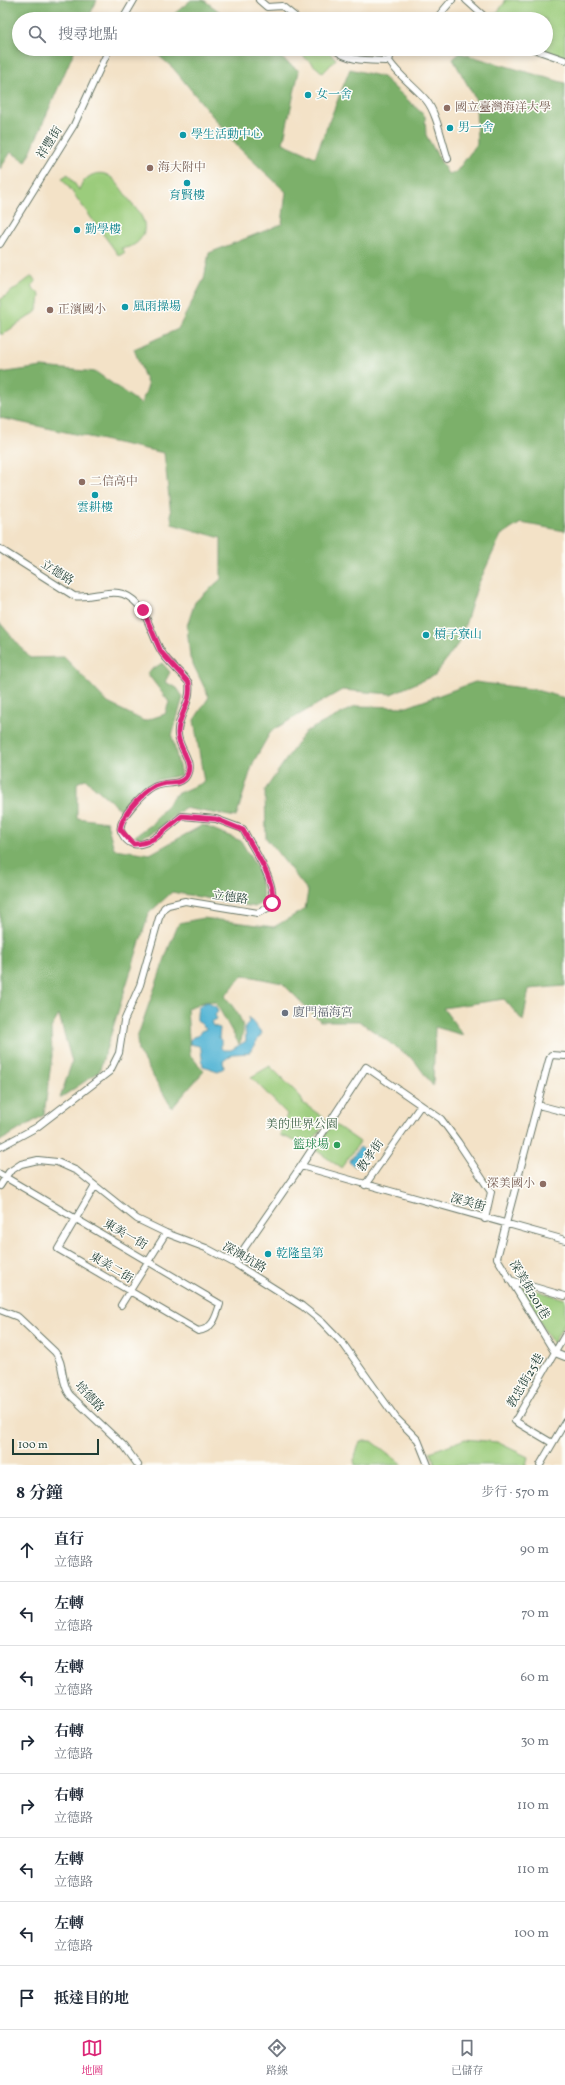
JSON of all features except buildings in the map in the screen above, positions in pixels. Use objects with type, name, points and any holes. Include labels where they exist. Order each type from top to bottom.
[{"type":"street","points":[[127,12],[134,0]]},
{"type":"street","points":[[259,0],[265,6],[271,8],[282,6],[289,12]]},
{"type":"street","points":[[265,6],[271,0]]},
{"type":"street","points":[[442,12],[452,0]]},
{"type":"street","points":[[466,0],[479,12]]},
{"type":"street","name":"祥豐街","points":[[0,244],[74,125],[106,56]]},
{"type":"street","points":[[342,56],[357,60],[389,61]]},
{"type":"street","points":[[390,56],[389,61],[398,74],[426,100],[433,113],[448,159]]},
{"type":"street","points":[[553,56],[565,60]]},
{"type":"street","name":"立德路","points":[[0,549],[74,596],[82,598],[114,593],[122,594],[135,601],[143,610],[161,652],[189,683],[188,704],[180,722],[178,733],[178,742],[189,761],[188,773],[185,779],[179,782],[161,784],[154,787],[137,801],[121,823],[120,829],[124,836],[133,844],[143,844],[155,838],[182,816],[216,819],[243,830],[260,860],[270,882],[273,897],[270,907],[258,913],[185,901],[174,902],[164,908],[155,927],[140,984],[124,1021],[119,1053],[110,1071],[37,1127],[0,1147]]},
{"type":"street","name":"深美街201巷","points":[[555,1353],[497,1258],[550,1057],[554,1054],[565,1056]]},
{"type":"street","points":[[234,1263],[302,1166],[366,1067],[437,1116],[447,1127],[491,1192],[485,1219]]},
{"type":"street","name":"教孝街","points":[[302,1166],[365,1185],[420,1105]]},
{"type":"street","points":[[538,1105],[565,1112]]},
{"type":"street","name":"深澳坑路","points":[[0,1186],[3,1176],[21,1164],[38,1160],[49,1160],[77,1171],[137,1219],[166,1234],[206,1248],[234,1263],[302,1306],[344,1345],[396,1418],[418,1440],[428,1465]]},
{"type":"street","name":"東美一街","points":[[3,1176],[220,1304],[215,1320]]},
{"type":"street","name":"深美街","points":[[365,1185],[565,1240]]},
{"type":"street","name":"東美二街","points":[[95,1186],[74,1218],[58,1249],[198,1332],[206,1330],[215,1320]]},
{"type":"street","points":[[122,1305],[166,1234]]},
{"type":"street","points":[[510,1280],[565,1296]]},
{"type":"street","name":"培德路","points":[[0,1310],[18,1317],[55,1352],[59,1359],[64,1385],[70,1395],[125,1447],[138,1465]]},
{"type":"street","name":"教忠街25巷","points":[[552,1443],[515,1421],[565,1335]]},
{"type":"street","points":[[555,1353],[565,1357]]},
{"type":"street","points":[[540,1465],[565,1422]]},
{"type":"green space","points":[[0,0],[97,0],[91,12],[12,12],[12,56],[72,56],[26,162],[11,152],[0,169]]},
{"type":"green space","points":[[191,0],[204,0],[220,12],[176,12]]},
{"type":"green space","points":[[504,0],[565,0],[565,60],[553,56],[553,12],[498,12],[505,2]]},
{"type":"green space","points":[[159,56],[279,56],[299,71],[283,143],[315,157],[350,69],[383,77],[425,116],[426,135],[448,174],[456,172],[477,144],[476,100],[453,59],[456,56],[470,56],[565,83],[565,531],[521,523],[501,535],[477,587],[460,641],[435,675],[391,694],[342,690],[271,731],[253,763],[236,817],[184,808],[157,830],[140,838],[135,836],[151,825],[176,794],[204,782],[194,720],[209,697],[190,658],[187,626],[195,602],[221,579],[221,538],[172,524],[164,453],[0,418],[0,373],[42,367],[96,372],[141,404],[148,386],[134,349],[178,329],[204,279],[209,253],[282,224],[286,192],[238,147],[173,68]]},
{"type":"green space","points":[[303,56],[333,56],[336,59],[323,73]]},
{"type":"green space","points":[[102,173],[112,178],[120,186],[142,218],[144,230],[140,240],[132,246],[121,248],[125,252],[119,256],[62,178],[68,174],[79,190],[84,181],[92,175]]},
{"type":"green space","points":[[32,276],[36,282],[31,286],[40,295],[36,312],[3,334],[0,334],[0,300]]},
{"type":"green space","points":[[0,623],[30,658],[64,657],[108,703],[144,721],[165,714],[169,702],[147,673],[162,663],[170,672],[165,682],[177,688],[183,697],[172,736],[181,775],[153,781],[120,809],[85,779],[77,783],[77,818],[107,822],[114,849],[150,854],[203,825],[241,841],[259,872],[264,901],[255,907],[172,892],[149,913],[99,1072],[60,1098],[72,1062],[59,1015],[51,1028],[52,1056],[44,1115],[0,1141]]},
{"type":"green space","points":[[475,682],[532,689],[565,698],[565,986],[529,989],[523,1021],[504,999],[443,1008],[463,1035],[435,1027],[433,1086],[414,1060],[359,1021],[320,1021],[282,983],[243,975],[225,996],[237,1013],[242,1024],[242,1037],[239,1044],[216,1003],[207,1001],[187,1008],[190,1055],[204,1071],[172,1108],[138,1051],[137,1038],[179,923],[203,918],[274,927],[305,909],[308,891],[266,838],[265,790],[305,732],[356,706],[407,707]]},
{"type":"green space","name":"美的世界公園","points":[[270,1066],[300,1096],[303,1103],[327,1120],[309,1147],[280,1135],[287,1114],[251,1077]]},
{"type":"green space","name":"籃球場","points":[[333,1123],[360,1142],[341,1168],[314,1149]]},
{"type":"green space","points":[[518,1285],[565,1299],[565,1322],[553,1344]]},
{"type":"green space","points":[[465,1439],[497,1442],[528,1457],[526,1465],[436,1465],[430,1452]]},
{"type":"green space","points":[[360,1441],[372,1441],[403,1465],[355,1465],[354,1460]]},
{"type":"water","points":[[207,1002],[216,1007],[218,1012],[215,1015],[217,1019],[211,1022],[213,1026],[220,1028],[219,1038],[221,1040],[221,1048],[223,1050],[231,1050],[246,1041],[245,1027],[249,1022],[248,1017],[262,1033],[249,1053],[233,1054],[223,1061],[224,1068],[218,1071],[203,1066],[201,1049],[199,1046],[190,1044],[190,1040],[193,1037],[198,1036],[201,1031],[206,1029],[197,1020],[197,1016],[199,1006]]},
{"type":"water","points":[[360,1147],[367,1152],[356,1167],[349,1162]]},
{"type":"place","name":"女一舍","points":[[308,95]]},
{"type":"place","name":"國立臺灣海洋大學","points":[[447,108]]},
{"type":"place","name":"男一舍","points":[[450,128]]},
{"type":"place","name":"學生活動中心","points":[[183,135]]},
{"type":"place","name":"海大附中","points":[[150,168]]},
{"type":"place","name":"育賢樓","points":[[187,183]]},
{"type":"place","name":"勤學樓","points":[[77,230]]},
{"type":"place","name":"風雨操場","points":[[125,307]]},
{"type":"place","name":"正濱國小","points":[[50,310]]},
{"type":"place","name":"二信高中","points":[[82,482]]},
{"type":"place","name":"雲耕樓","points":[[95,495]]},
{"type":"place","name":"槓子寮山","points":[[426,635]]},
{"type":"place","name":"廈門福海宮","points":[[285,1013]]},
{"type":"place","name":"籃球場","points":[[337,1145]]},
{"type":"place","name":"深美國小","points":[[543,1184]]},
{"type":"place","name":"乾隆皇第","points":[[268,1254]]},
{"type":"route","points":[[143,610],[161,652],[189,683],[190,689],[188,704],[180,722],[178,733],[178,742],[189,761],[188,773],[185,779],[179,782],[161,784],[144,794],[124,818],[120,829],[124,836],[133,844],[143,844],[155,838],[182,816],[196,816],[216,819],[243,830],[260,860],[270,882],[273,892],[272,903]]}]
